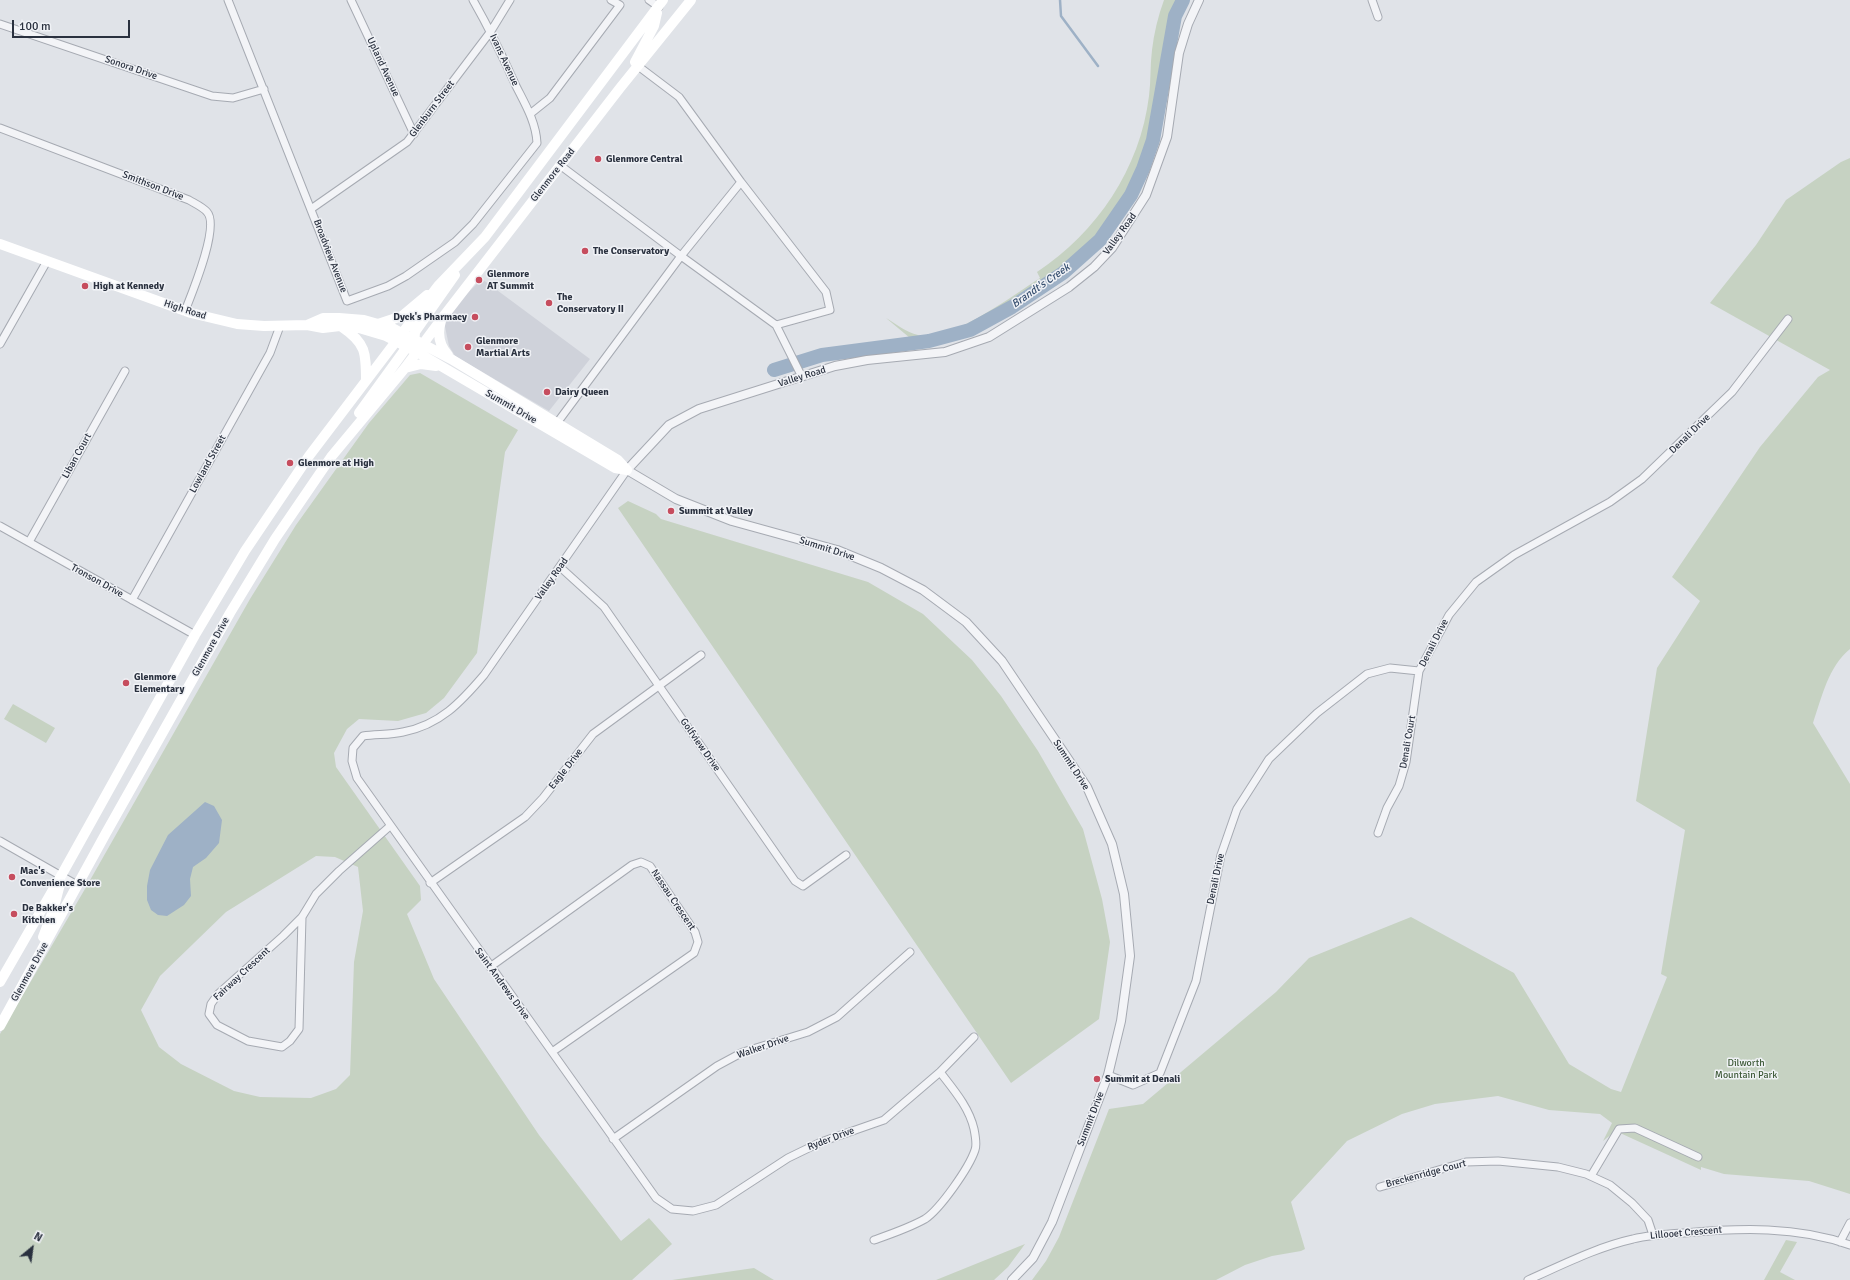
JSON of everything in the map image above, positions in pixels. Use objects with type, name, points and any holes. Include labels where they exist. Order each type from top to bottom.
[{"type":"main road","name":"Glenmore Road","points":[[418,345],[443,317],[620,88],[691,0]]},
{"type":"main road","points":[[620,88],[654,26],[661,4]]},
{"type":"main road","name":"Glenmore Road","points":[[402,340],[438,286],[484,237],[661,4]]},
{"type":"main road","points":[[418,345],[415,332],[484,237]]},
{"type":"main road","name":"High Road","points":[[0,244],[185,311],[213,319],[237,324],[280,326],[307,325],[323,328],[340,326],[373,332],[402,340]]},
{"type":"main road","points":[[378,324],[402,316],[438,286]]},
{"type":"main road","points":[[443,317],[439,333],[440,343],[451,359]]},
{"type":"main road","name":"High Road","points":[[307,325],[324,318],[345,318],[378,324],[402,340]]},
{"type":"main road","points":[[340,326],[352,334],[364,348],[366,380]]},
{"type":"main road","points":[[331,457],[354,420],[404,351],[402,340]]},
{"type":"main road","name":"Summit Drive","points":[[402,340],[451,359],[618,460],[627,470]]},
{"type":"main road","name":"Glenmore Drive","points":[[0,982],[61,876],[195,635],[245,551],[309,456],[366,380],[402,340]]},
{"type":"main road","name":"Summit Drive","points":[[418,345],[445,368],[615,468],[627,470]]},
{"type":"main road","name":"Glenmore Drive","points":[[0,1026],[77,885],[230,614],[275,539],[331,457],[405,368],[418,345]]},
{"type":"main road","points":[[405,368],[421,364],[430,364],[445,368]]},
{"type":"main road","points":[[26,980],[60,891],[61,876]]},
{"type":"street","name":"Broadview Avenue","points":[[228,0],[347,301],[388,286],[406,276],[455,242],[473,224],[537,143],[536,131],[531,117]]},
{"type":"street","name":"Upland Avenue","points":[[351,0],[414,134]]},
{"type":"street","name":"Ivans Avenue","points":[[473,0],[490,31],[531,117]]},
{"type":"street","name":"Glenburn Street","points":[[311,209],[407,142],[490,31],[510,0]]},
{"type":"street","points":[[531,117],[550,98],[620,5],[611,0]]},
{"type":"street","points":[[649,0],[661,4]]},
{"type":"street","name":"Valley Road","points":[[353,748],[363,736],[403,732],[437,721],[460,703],[484,675],[627,470],[669,425],[693,413],[835,366],[867,360],[945,352],[988,337],[1069,287],[1094,266],[1112,248],[1146,196],[1167,136],[1180,53],[1188,24],[1199,0]]},
{"type":"street","points":[[1372,0],[1378,17]]},
{"type":"street","name":"Sonora Drive","points":[[0,24],[212,96],[233,98],[264,89]]},
{"type":"street","points":[[638,66],[679,97],[741,182],[826,292],[830,310],[776,325]]},
{"type":"street","name":"Smithson Drive","points":[[0,128],[189,200],[208,212],[212,225],[203,262],[185,311]]},
{"type":"street","points":[[561,166],[776,325],[802,377]]},
{"type":"street","points":[[557,423],[681,256],[741,182]]},
{"type":"street","points":[[0,344],[47,261]]},
{"type":"street","name":"Denali Drive","points":[[1108,1076],[1133,1085],[1160,1073],[1196,981],[1221,855],[1237,810],[1269,759],[1318,713],[1367,674],[1390,668],[1419,671],[1449,615],[1476,582],[1514,555],[1610,502],[1642,479],[1732,392],[1788,319]]},
{"type":"street","name":"Lowland Street","points":[[132,600],[270,353],[280,326]]},
{"type":"street","name":"Liban Court","points":[[29,542],[125,371]]},
{"type":"street","name":"Summit Drive","points":[[627,470],[676,499],[732,521],[837,550],[881,568],[923,590],[966,622],[1002,661],[1087,787],[1112,844],[1124,894],[1130,956],[1121,1021],[1108,1076],[1052,1222],[1033,1258],[1012,1280]]},
{"type":"street","name":"Tronson Drive","points":[[0,526],[195,635]]},
{"type":"street","name":"Golfview Drive","points":[[560,566],[604,607],[795,881],[803,886],[846,855]]},
{"type":"street","name":"Eagle Drive","points":[[430,883],[525,817],[543,798],[593,734],[701,655]]},
{"type":"street","name":"Denali Court","points":[[1378,833],[1387,808],[1399,786],[1406,762],[1419,671]]},
{"type":"street","name":"Saint Andrews Drive","points":[[353,748],[352,761],[357,778],[390,826],[656,1198],[672,1209]]},
{"type":"street","name":"Fairway Crescent","points":[[302,917],[299,1029],[290,1041],[282,1047],[248,1041],[217,1025],[209,1014],[211,1004],[218,994],[302,917],[316,894],[339,870],[390,826]]},
{"type":"street","points":[[0,841],[77,885]]},
{"type":"street","name":"Nassau Crescent","points":[[490,967],[632,865],[641,862],[650,866],[695,932],[698,942],[694,953],[552,1052]]},
{"type":"street","name":"Walker Drive","points":[[613,1139],[717,1066],[743,1052],[808,1032],[837,1017],[910,952]]},
{"type":"street","name":"Ryder Drive","points":[[672,1209],[693,1211],[716,1205],[788,1158],[821,1142],[884,1120],[940,1072],[974,1037]]},
{"type":"street","points":[[874,1240],[917,1222],[936,1210],[958,1180],[975,1150],[974,1130],[970,1117],[963,1102],[940,1072]]},
{"type":"street","points":[[1591,1176],[1619,1128],[1635,1128],[1698,1157]]},
{"type":"street","name":"Breckenridge Court","points":[[1380,1187],[1466,1162],[1498,1161],[1558,1167],[1591,1176],[1610,1185],[1632,1203],[1648,1220],[1653,1235]]},
{"type":"street","points":[[1840,1242],[1850,1223]]},
{"type":"street","name":"Lillooet Crescent","points":[[1528,1280],[1598,1250],[1632,1239],[1653,1235],[1720,1230],[1792,1231],[1822,1236],[1850,1245]]},
{"type":"shaded area","points":[[482,279],[590,359],[549,411],[455,356],[449,346],[443,317]]},
{"type":"green space","points":[[1164,0],[1188,0],[1177,34],[1156,145],[1142,182],[1123,216],[1099,247],[1085,261],[1051,288],[971,333],[948,342],[922,348],[886,318],[901,328],[914,334],[932,336],[947,332],[981,316],[1040,278],[1037,272],[1059,256],[1079,238],[1112,196],[1136,149],[1144,123],[1149,96],[1151,56],[1154,37]]},
{"type":"green space","name":"Dilworth Mountain Park","points":[[1850,158],[1850,649],[1842,656],[1831,673],[1813,723],[1850,784],[1850,1194],[1809,1181],[1724,1174],[1701,1167],[1701,1170],[1620,1133],[1613,1133],[1603,1141],[1612,1123],[1600,1114],[1549,1110],[1498,1096],[1435,1104],[1402,1114],[1347,1141],[1291,1202],[1305,1249],[1301,1251],[1272,1256],[1245,1265],[1216,1280],[1032,1280],[1046,1261],[1059,1237],[1109,1109],[1143,1104],[1276,992],[1309,958],[1411,917],[1514,973],[1569,1064],[1611,1089],[1621,1092],[1667,977],[1661,974],[1685,830],[1636,801],[1657,668],[1700,601],[1672,577],[1760,447],[1818,377],[1830,370],[1710,303],[1756,245],[1786,200],[1841,162]]},
{"type":"green space","points":[[420,373],[518,430],[505,452],[477,653],[444,698],[426,713],[398,721],[359,719],[347,729],[334,753],[336,767],[420,886],[421,900],[407,914],[434,979],[539,1135],[621,1241],[649,1218],[672,1244],[632,1280],[0,1280],[0,1034],[85,889],[250,599],[296,525],[369,423],[410,375]],"holes":[[[316,856],[335,857],[358,867],[363,911],[354,962],[350,1075],[336,1089],[311,1098],[260,1097],[234,1091],[181,1064],[159,1047],[141,1010],[160,976],[226,912]]]},
{"type":"green space","points":[[628,501],[656,514],[661,519],[868,582],[923,614],[972,660],[1001,696],[1038,751],[1083,829],[1102,899],[1110,942],[1099,1019],[1011,1083],[618,508]]},
{"type":"green space","points":[[13,704],[55,728],[46,743],[4,719]]},
{"type":"green space","points":[[1786,1240],[1797,1242],[1780,1272],[1795,1280],[1764,1280]]},
{"type":"green space","points":[[1025,1244],[1008,1267],[994,1280],[936,1280]]},
{"type":"green space","points":[[754,1268],[774,1280],[672,1280]]},
{"type":"water","points":[[205,802],[214,806],[222,820],[219,843],[206,858],[193,867],[190,879],[191,896],[184,905],[167,916],[158,915],[151,910],[147,900],[147,886],[150,870],[168,835]]},
{"type":"waterway","points":[[1060,0],[1061,16],[1098,66]]},
{"type":"waterway","name":"Brandt's Creek","points":[[774,370],[822,355],[929,341],[970,330],[1012,307],[1063,273],[1100,240],[1131,195],[1143,169],[1153,140],[1175,16],[1183,0]]},
{"type":"place","name":"Glenmore Central","points":[[598,159]]},
{"type":"place","name":"The Conservatory","points":[[585,251]]},
{"type":"place","name":"Glenmore AT Summit","points":[[479,280]]},
{"type":"place","name":"High at Kennedy","points":[[85,286]]},
{"type":"place","name":"The Conservatory II","points":[[549,303]]},
{"type":"place","name":"Dyck's Pharmacy","points":[[475,317]]},
{"type":"place","name":"Glenmore Martial Arts","points":[[468,347]]},
{"type":"place","name":"Dairy Queen","points":[[547,392]]},
{"type":"place","name":"Glenmore at High","points":[[290,463]]},
{"type":"place","name":"Summit at Valley","points":[[671,511]]},
{"type":"place","name":"Glenmore Elementary","points":[[126,683]]},
{"type":"place","name":"Mac's Convenience Store","points":[[12,877]]},
{"type":"place","name":"De Bakker's Kitchen","points":[[14,914]]},
{"type":"place","name":"Summit at Denali","points":[[1097,1079]]}]
